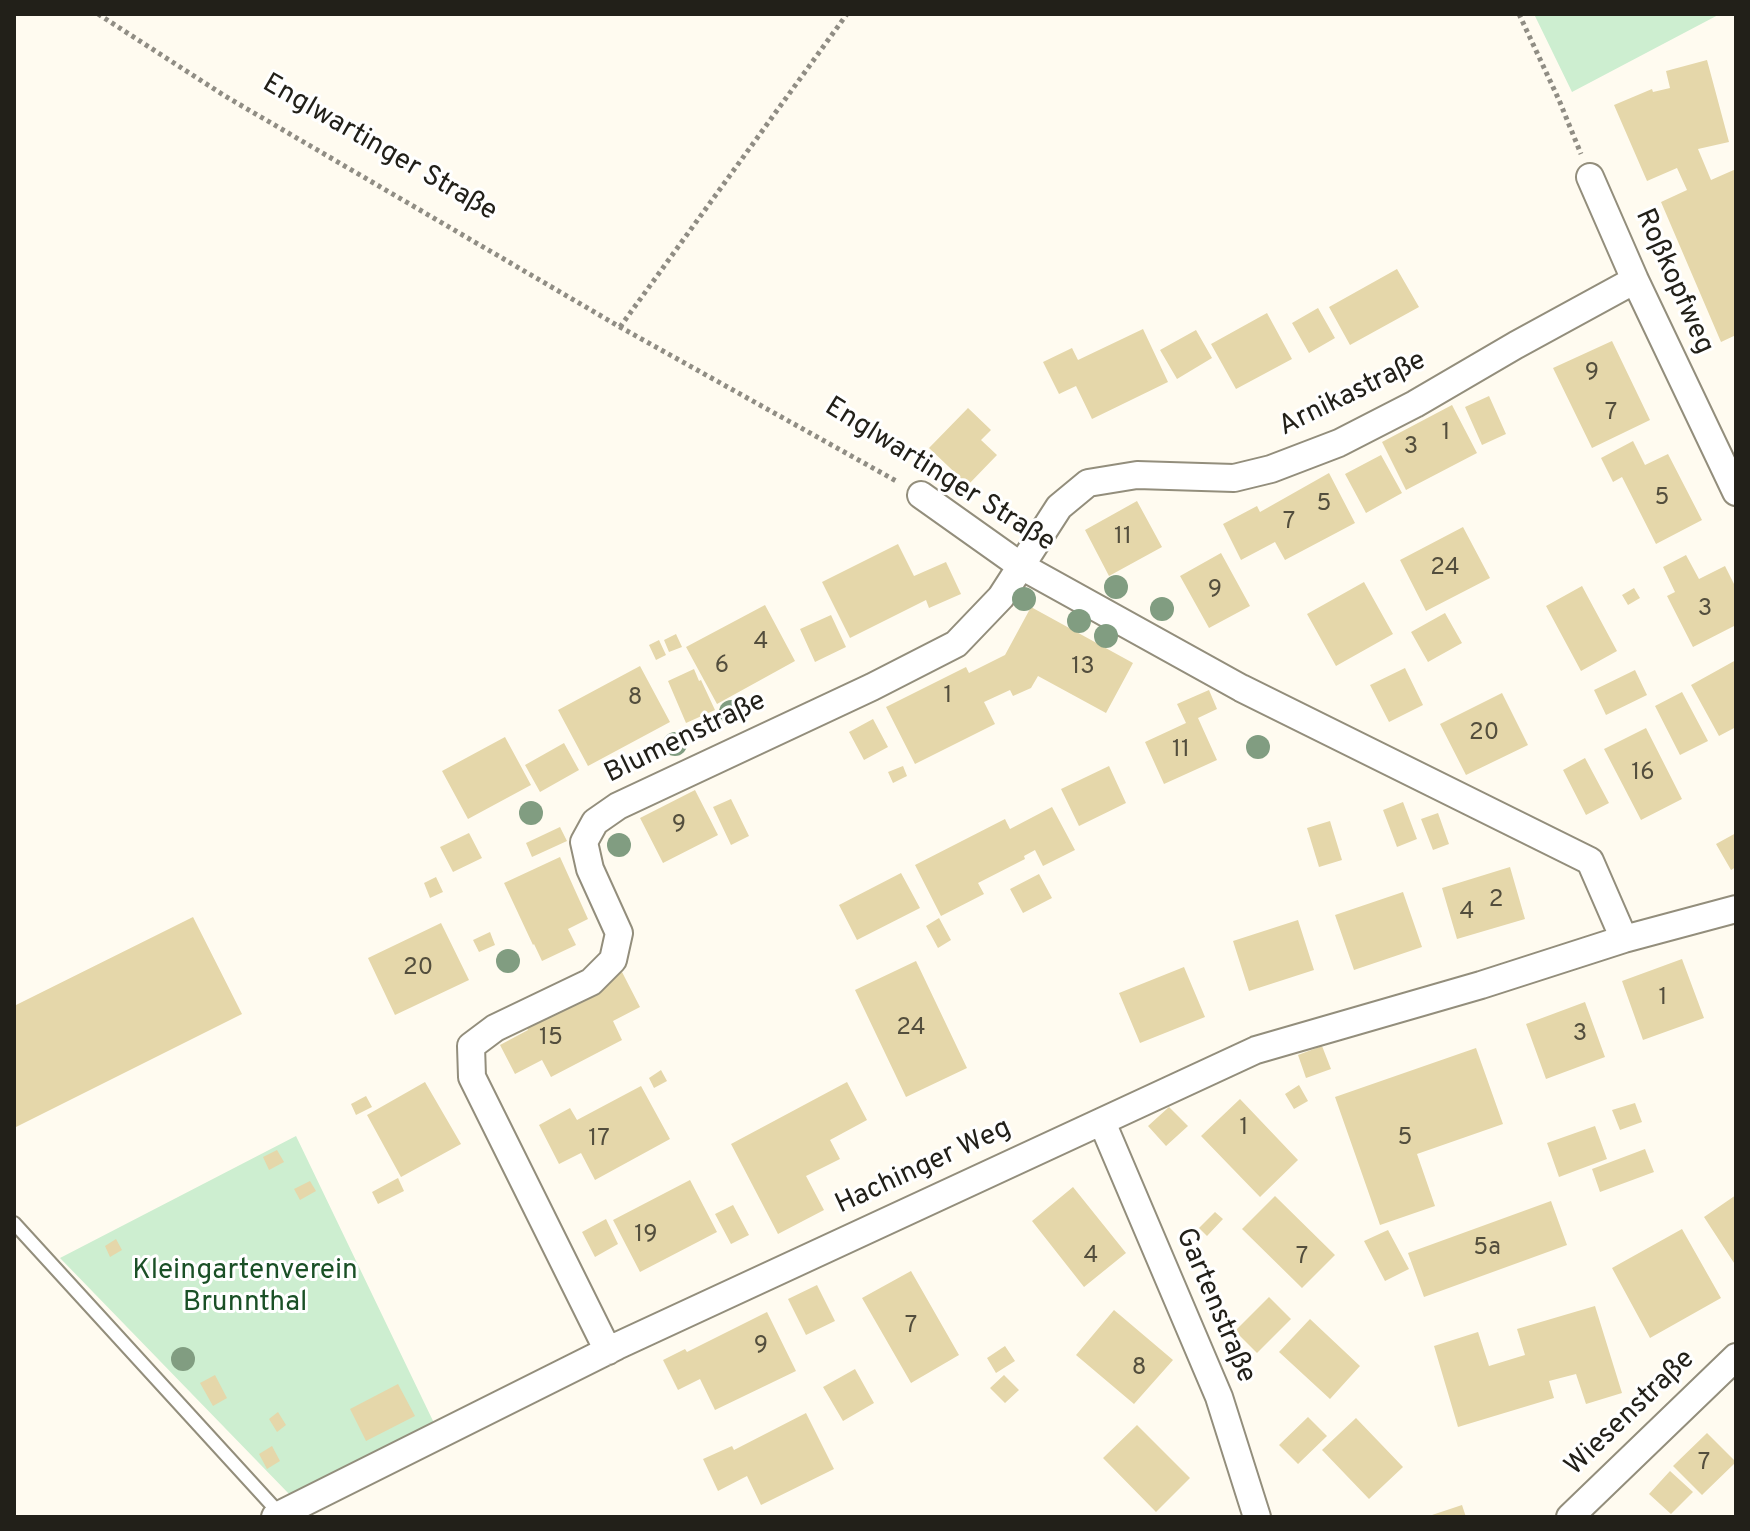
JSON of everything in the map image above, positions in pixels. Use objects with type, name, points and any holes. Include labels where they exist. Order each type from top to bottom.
[{"type":"street","name":"Roßkopfweg","points":[[1590,177],[1635,280],[1727,452],[1736,492]]},
{"type":"street","name":"Arnikastraße","points":[[1021,566],[1059,507],[1088,483],[1137,475],[1234,478],[1284,464],[1339,443],[1415,404],[1635,280]]},
{"type":"street","name":"Englwartinger Straße","points":[[921,495],[1021,566],[1241,688],[1590,861],[1624,939]]},
{"type":"street","name":"Blumenstraße","points":[[608,1351],[472,1077],[471,1046],[495,1028],[591,982],[613,960],[619,933],[590,869],[584,842],[595,822],[618,806],[872,687],[956,644],[1001,597],[1021,566]]},
{"type":"street","points":[[1624,939],[1736,909]]},
{"type":"street","name":"Hachinger Weg","points":[[277,1516],[608,1351],[1256,1050],[1481,985],[1624,939]]},
{"type":"street","name":"Gartenstraße","points":[[1102,1122],[1219,1397],[1257,1517]]},
{"type":"street","name":"Wiesenstraße","points":[[1570,1517],[1736,1357]]},
{"type":"lane","points":[[14,1223],[277,1516]]},
{"type":"path","name":"Englwartinger Straße","points":[[98,14],[225,96],[620,327],[921,495]]},
{"type":"path","points":[[620,327],[847,14]]},
{"type":"path","points":[[1519,14],[1590,177]]},
{"type":"green space","points":[[1534,14],[1720,14],[1572,92]]},
{"type":"green space","name":"Kleingartenverein Brunnthal","points":[[296,1136],[434,1423],[290,1495],[60,1258]]},
{"type":"building","points":[[1707,60],[1729,142],[1698,149],[1711,180],[1736,169],[1736,335],[1721,342],[1661,202],[1687,190],[1677,168],[1647,181],[1614,105],[1652,89],[1653,92],[1670,88],[1666,71]]},
{"type":"building","points":[[1397,269],[1419,307],[1350,345],[1329,307]]},
{"type":"building","points":[[1318,308],[1335,338],[1309,353],[1292,323]]},
{"type":"building","points":[[1267,313],[1292,359],[1236,389],[1211,344]]},
{"type":"building","points":[[1143,329],[1168,382],[1092,419],[1076,386],[1059,394],[1043,362],[1072,348],[1078,360]]},
{"type":"building","points":[[1196,330],[1212,358],[1177,379],[1160,350]]},
{"type":"building","points":[[1612,341],[1650,420],[1592,448],[1553,368]]},
{"type":"building","points":[[1489,396],[1506,434],[1482,445],[1465,407]]},
{"type":"building","points":[[1452,405],[1477,453],[1406,490],[1382,442]]},
{"type":"building","points":[[968,408],[991,430],[981,440],[997,455],[968,485],[929,448]]},
{"type":"building","points":[[1633,441],[1645,465],[1668,454],[1702,520],[1656,544],[1622,477],[1613,482],[1601,458]]},
{"type":"building","points":[[1381,455],[1402,493],[1366,513],[1345,474]]},
{"type":"building","points":[[1329,473],[1355,523],[1285,560],[1275,542],[1241,560],[1223,524],[1257,506],[1260,512]]},
{"type":"building","points":[[1137,501],[1162,547],[1109,576],[1085,530]]},
{"type":"building","points":[[1463,527],[1490,578],[1426,611],[1400,560]]},
{"type":"building","points":[[898,544],[914,576],[946,562],[961,594],[929,608],[926,600],[850,638],[822,582]]},
{"type":"building","points":[[1221,553],[1250,606],[1209,628],[1180,576]]},
{"type":"building","points":[[1686,555],[1699,579],[1725,566],[1736,588],[1736,625],[1693,647],[1667,596],[1675,592],[1663,567]]},
{"type":"building","points":[[1364,582],[1393,634],[1336,666],[1307,614]]},
{"type":"building","points":[[1582,586],[1617,651],[1581,671],[1546,606]]},
{"type":"building","points":[[1634,588],[1640,598],[1628,605],[1622,595]]},
{"type":"building","points":[[765,605],[795,661],[717,704],[686,647]]},
{"type":"building","points":[[1031,607],[1133,663],[1106,713],[1038,676],[1031,688],[1013,696],[1010,690],[984,702],[995,724],[915,764],[886,707],[966,667],[969,673],[1005,655]]},
{"type":"building","points":[[1445,613],[1462,643],[1428,662],[1411,632]]},
{"type":"building","points":[[831,615],[846,647],[815,662],[800,629]]},
{"type":"building","points":[[676,634],[682,647],[669,652],[664,640]]},
{"type":"building","points":[[659,640],[666,655],[656,660],[649,645]]},
{"type":"building","points":[[1736,660],[1736,727],[1719,736],[1691,685]]},
{"type":"building","points":[[640,666],[670,722],[588,766],[558,710]]},
{"type":"building","points":[[1405,668],[1423,705],[1389,722],[1370,685]]},
{"type":"building","points":[[694,669],[715,710],[686,723],[668,681]]},
{"type":"building","points":[[1635,670],[1647,695],[1606,715],[1594,690]]},
{"type":"building","points":[[1209,690],[1217,709],[1198,718],[1217,760],[1164,784],[1145,742],[1186,723],[1177,704]]},
{"type":"building","points":[[1682,692],[1708,741],[1680,755],[1655,706]]},
{"type":"building","points":[[1502,693],[1528,745],[1466,775],[1440,724]]},
{"type":"building","points":[[873,719],[888,747],[864,760],[849,732]]},
{"type":"building","points":[[1646,728],[1682,799],[1641,820],[1604,749]]},
{"type":"building","points":[[505,737],[531,785],[468,819],[442,771]]},
{"type":"building","points":[[564,743],[579,770],[540,792],[525,765]]},
{"type":"building","points":[[1585,758],[1609,803],[1586,815],[1563,770]]},
{"type":"building","points":[[903,766],[907,776],[893,783],[888,772]]},
{"type":"building","points":[[1109,766],[1126,803],[1079,826],[1061,789]]},
{"type":"building","points":[[695,790],[718,835],[663,863],[640,818]]},
{"type":"building","points":[[731,799],[749,836],[731,845],[713,807]]},
{"type":"building","points":[[1403,802],[1417,839],[1397,847],[1383,810]]},
{"type":"building","points":[[1052,807],[1075,850],[1043,866],[1035,850],[1024,856],[1025,859],[978,883],[984,894],[941,916],[915,865],[1005,819],[1010,829]]},
{"type":"building","points":[[1438,813],[1449,844],[1433,850],[1421,819]]},
{"type":"building","points":[[1330,821],[1342,860],[1319,867],[1307,828]]},
{"type":"building","points":[[560,827],[567,841],[532,857],[526,843]]},
{"type":"building","points":[[469,833],[482,858],[453,872],[440,847]]},
{"type":"building","points":[[1736,833],[1736,867],[1731,870],[1716,844]]},
{"type":"building","points":[[560,857],[588,919],[568,929],[576,945],[542,961],[504,883]]},
{"type":"building","points":[[1510,867],[1525,919],[1457,939],[1442,888]]},
{"type":"building","points":[[901,873],[920,908],[857,940],[839,905]]},
{"type":"building","points":[[1039,874],[1052,898],[1023,913],[1010,889]]},
{"type":"building","points":[[436,877],[443,892],[430,898],[424,883]]},
{"type":"building","points":[[1403,892],[1422,947],[1354,970],[1335,915]]},
{"type":"building","points":[[193,917],[242,1014],[14,1128],[14,1006]]},
{"type":"building","points":[[939,918],[951,940],[938,948],[926,926]]},
{"type":"building","points":[[1298,920],[1314,970],[1249,991],[1233,941]]},
{"type":"building","points":[[441,923],[469,980],[395,1015],[368,958]]},
{"type":"building","points":[[490,932],[495,945],[479,952],[473,940]]},
{"type":"building","points":[[1682,959],[1704,1018],[1643,1040],[1622,981]]},
{"type":"building","points":[[916,961],[967,1068],[906,1097],[855,990]]},
{"type":"building","points":[[1184,967],[1205,1017],[1140,1043],[1119,993]]},
{"type":"building","points":[[622,972],[640,1007],[613,1021],[622,1040],[551,1077],[542,1060],[515,1074],[500,1045],[528,1030],[524,1023]]},
{"type":"building","points":[[1585,1002],[1605,1057],[1546,1079],[1526,1024]]},
{"type":"building","points":[[1322,1046],[1331,1069],[1306,1078],[1298,1055]]},
{"type":"building","points":[[1476,1048],[1503,1124],[1417,1154],[1435,1206],[1380,1225],[1335,1097]]},
{"type":"building","points":[[661,1070],[667,1081],[654,1088],[649,1078]]},
{"type":"building","points":[[425,1082],[461,1144],[401,1177],[367,1115]]},
{"type":"building","points":[[847,1082],[867,1120],[830,1140],[840,1159],[806,1176],[824,1210],[778,1234],[731,1144]]},
{"type":"building","points":[[1299,1085],[1308,1101],[1294,1109],[1285,1094]]},
{"type":"building","points":[[641,1086],[670,1139],[595,1180],[581,1153],[559,1164],[539,1125],[570,1108],[577,1120]]},
{"type":"building","points":[[366,1096],[372,1107],[356,1115],[351,1104]]},
{"type":"building","points":[[1240,1099],[1298,1160],[1260,1197],[1201,1136]]},
{"type":"building","points":[[1635,1103],[1642,1122],[1620,1130],[1612,1110]]},
{"type":"building","points":[[1169,1107],[1188,1126],[1166,1146],[1148,1126]]},
{"type":"building","points":[[1595,1126],[1607,1159],[1559,1177],[1547,1143]]},
{"type":"building","points":[[1645,1149],[1654,1172],[1600,1192],[1592,1169]]},
{"type":"building","points":[[277,1150],[284,1162],[269,1170],[263,1157]]},
{"type":"building","points":[[398,1178],[404,1191],[378,1204],[372,1192]]},
{"type":"building","points":[[690,1180],[717,1232],[640,1272],[613,1220]]},
{"type":"building","points":[[310,1181],[316,1191],[300,1200],[294,1189]]},
{"type":"building","points":[[1073,1187],[1126,1253],[1084,1287],[1032,1221]]},
{"type":"building","points":[[1736,1195],[1736,1266],[1704,1217]]},
{"type":"building","points":[[1275,1196],[1335,1255],[1302,1288],[1242,1229]]},
{"type":"building","points":[[1551,1201],[1567,1245],[1424,1297],[1408,1253]]},
{"type":"building","points":[[733,1205],[749,1235],[731,1244],[715,1214]]},
{"type":"building","points":[[1215,1212],[1223,1219],[1207,1236],[1199,1228]]},
{"type":"building","points":[[606,1219],[618,1244],[595,1257],[582,1232]]},
{"type":"building","points":[[1682,1229],[1721,1298],[1650,1338],[1612,1268]]},
{"type":"building","points":[[1388,1230],[1409,1269],[1385,1281],[1364,1241]]},
{"type":"building","points":[[116,1239],[122,1250],[110,1257],[105,1246]]},
{"type":"building","points":[[911,1271],[959,1355],[911,1383],[862,1298]]},
{"type":"building","points":[[817,1285],[835,1321],[806,1335],[788,1299]]},
{"type":"building","points":[[1269,1297],[1291,1319],[1257,1353],[1235,1331]]},
{"type":"building","points":[[1595,1306],[1622,1393],[1586,1404],[1576,1374],[1549,1381],[1554,1398],[1458,1427],[1434,1346],[1478,1332],[1489,1366],[1525,1355],[1517,1329]]},
{"type":"building","points":[[1114,1310],[1173,1360],[1134,1404],[1076,1355]]},
{"type":"building","points":[[767,1312],[796,1371],[715,1410],[700,1379],[678,1390],[663,1360],[685,1349],[687,1352]]},
{"type":"building","points":[[1310,1319],[1360,1366],[1330,1399],[1279,1352]]},
{"type":"building","points":[[1005,1346],[1015,1361],[996,1373],[987,1358]]},
{"type":"building","points":[[855,1369],[874,1403],[843,1421],[823,1387]]},
{"type":"building","points":[[215,1375],[227,1398],[213,1406],[200,1383]]},
{"type":"building","points":[[1004,1375],[1019,1390],[1005,1403],[990,1388]]},
{"type":"building","points":[[398,1384],[415,1416],[366,1441],[350,1409]]},
{"type":"building","points":[[278,1412],[286,1425],[277,1432],[269,1419]]},
{"type":"building","points":[[806,1413],[834,1469],[761,1505],[747,1476],[718,1491],[703,1459],[732,1446],[734,1450]]},
{"type":"building","points":[[1308,1417],[1327,1436],[1298,1464],[1279,1445]]},
{"type":"building","points":[[1356,1418],[1403,1467],[1369,1499],[1322,1450]]},
{"type":"building","points":[[1137,1425],[1190,1478],[1156,1512],[1103,1458]]},
{"type":"building","points":[[1707,1433],[1736,1462],[1702,1495],[1673,1466]]},
{"type":"building","points":[[272,1446],[280,1461],[267,1469],[259,1454]]},
{"type":"building","points":[[1670,1471],[1693,1492],[1671,1514],[1649,1494]]},
{"type":"building","points":[[1462,1505],[1466,1517],[1429,1517],[1429,1516]]}]
